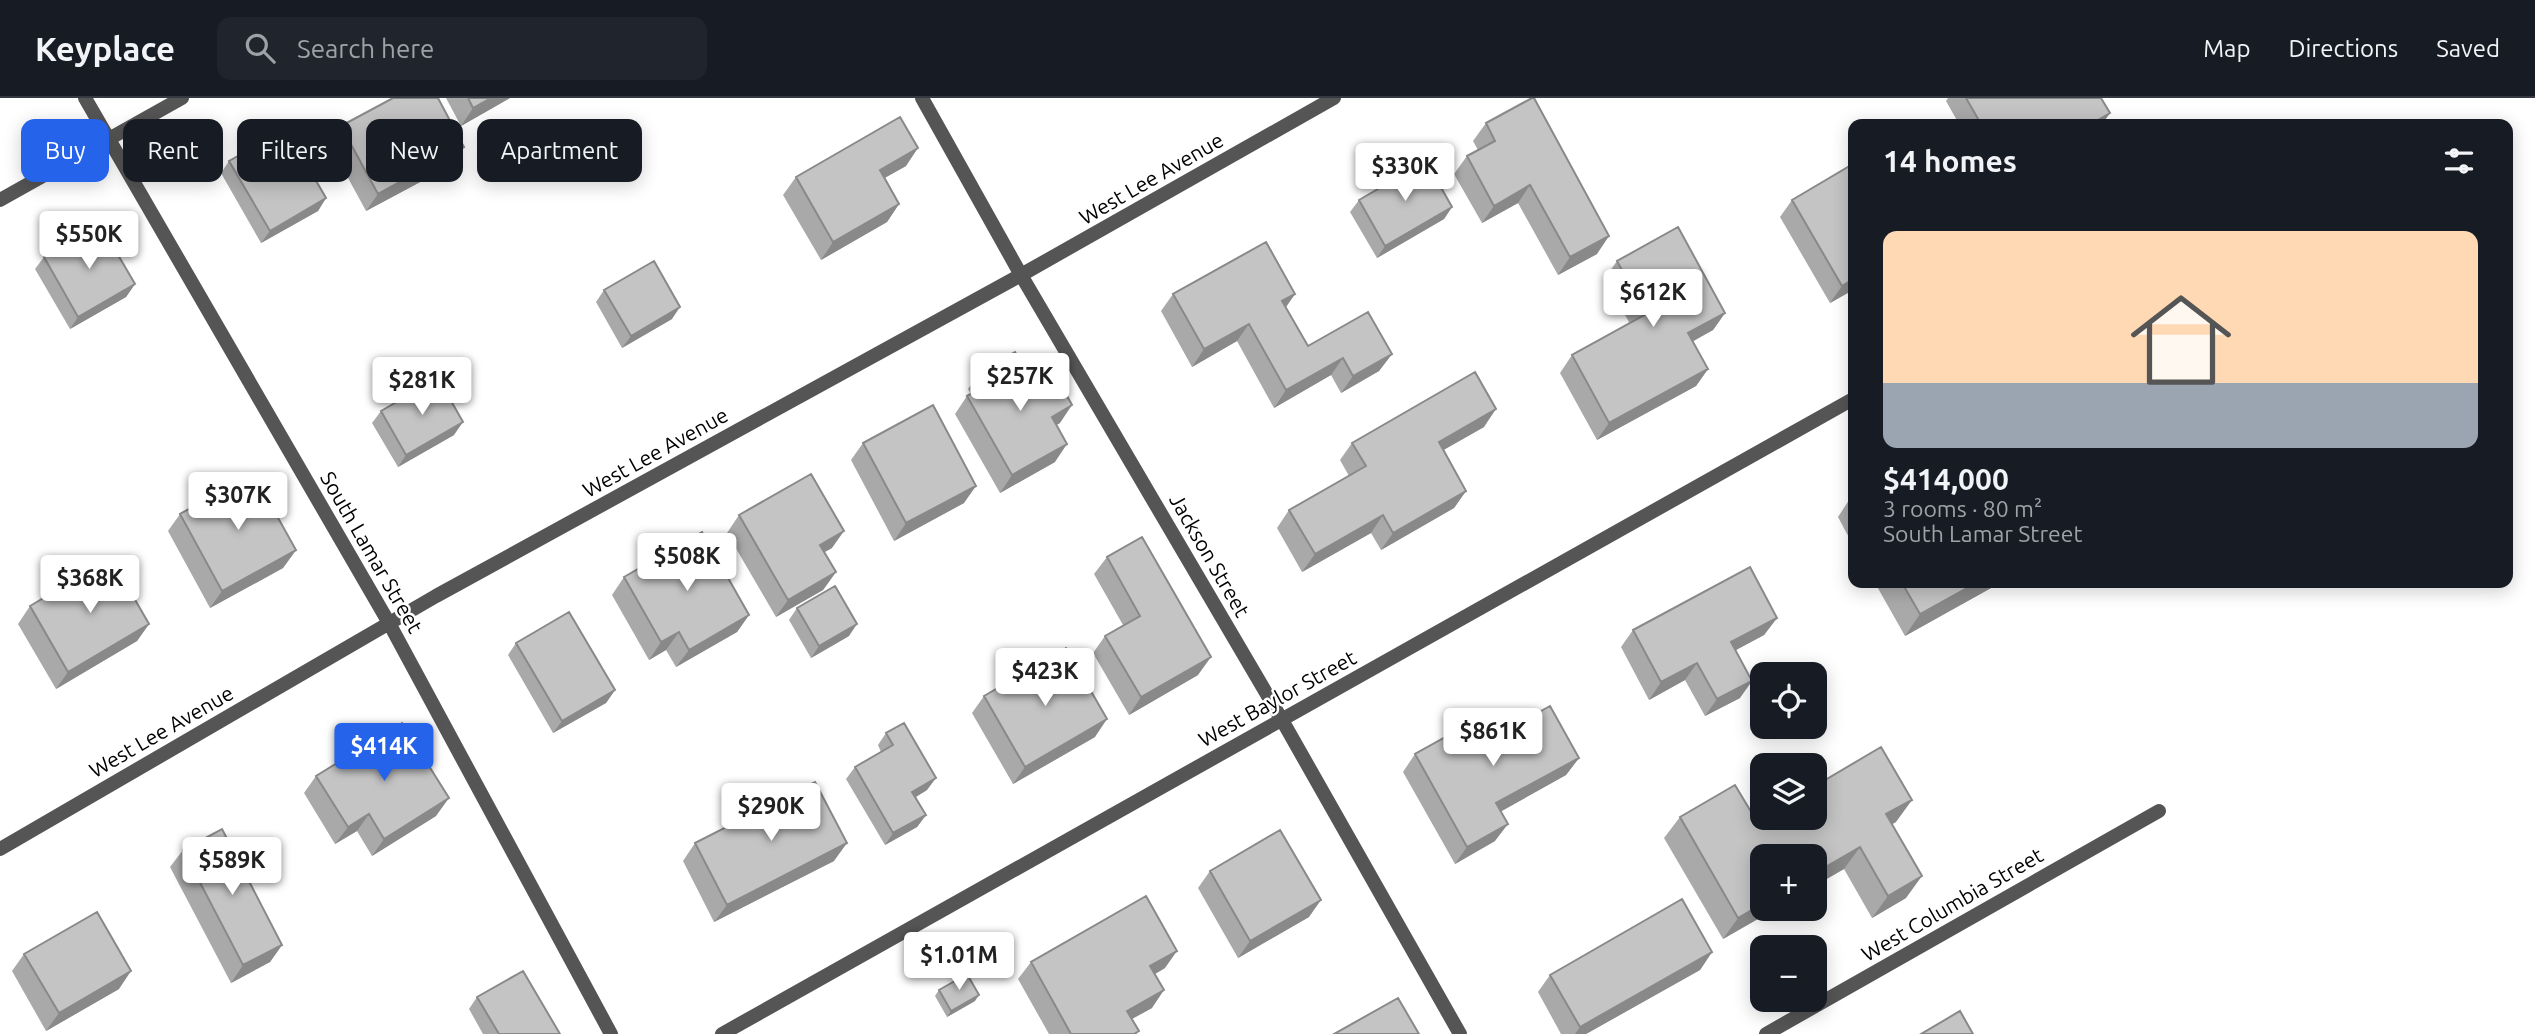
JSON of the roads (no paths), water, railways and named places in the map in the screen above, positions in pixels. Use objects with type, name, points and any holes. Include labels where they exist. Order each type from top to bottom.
[{"type":"street","name":"South Lamar Street","points":[[85,98],[96,119]]},
{"type":"street","points":[[109,139],[182,98]]},
{"type":"street","name":"Jackson Street","points":[[922,98],[1021,275],[1282,720],[1460,1034]]},
{"type":"street","name":"West Lee Avenue","points":[[0,849],[389,622],[1021,275],[1334,98]]},
{"type":"street","name":"South Lamar Street","points":[[109,142],[389,622],[611,1034]]},
{"type":"street","points":[[0,200],[32,182]]},
{"type":"street","name":"West Baylor Street","points":[[722,1034],[1848,402]]},
{"type":"street","name":"West Columbia Street","points":[[1766,1034],[2160,811]]}]
